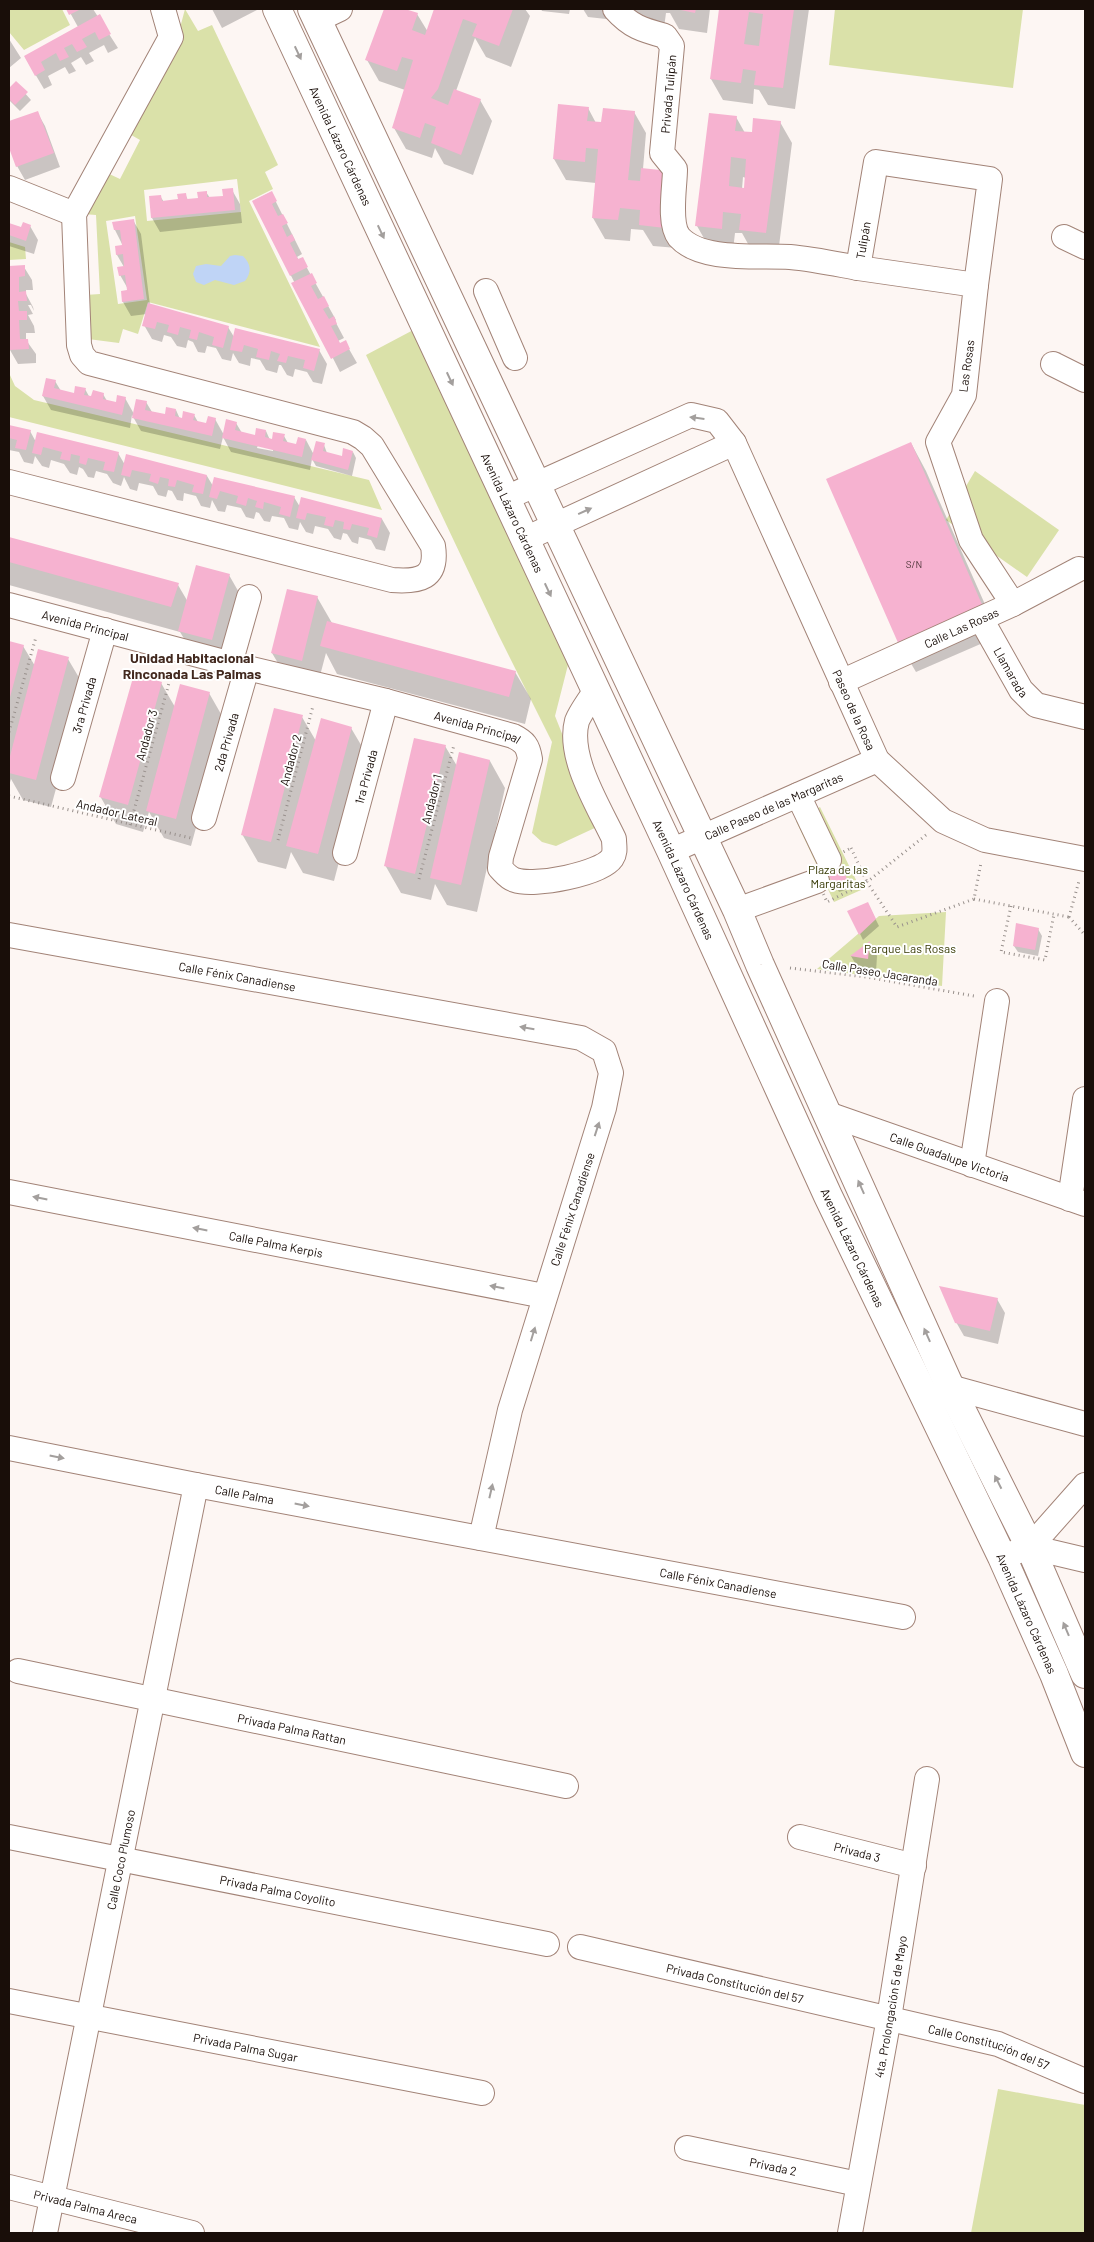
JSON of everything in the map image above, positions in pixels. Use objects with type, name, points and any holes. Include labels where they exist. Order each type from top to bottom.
[{"type":"main road","name":"Avenida Lázaro Cárdenas","points":[[277,9],[671,851],[741,1010],[828,1196],[1002,1557],[1054,1674],[1085,1753]]},
{"type":"main road","points":[[323,12],[468,342],[737,910],[950,1387],[1030,1547],[1085,1674]]},
{"type":"street","points":[[9,482],[392,580],[410,581],[424,578],[432,570],[435,558],[433,546],[372,446],[363,438],[353,432],[89,363],[82,355],[79,345],[74,214],[170,37],[163,9]]},
{"type":"street","name":"Privada Tulipán","points":[[615,9],[624,19],[638,28],[665,36],[672,46],[662,153]]},
{"type":"street","name":"Tulipán","points":[[662,153],[675,169],[673,221],[678,236],[692,247],[720,254],[791,257],[858,268],[876,162],[990,179],[976,285]]},
{"type":"street","points":[[9,188],[74,214]]},
{"type":"street","points":[[858,268],[976,285]]},
{"type":"street","name":"Las Rosas","points":[[976,285],[964,395],[938,442],[970,540],[1013,604]]},
{"type":"street","points":[[486,291],[516,358]]},
{"type":"street","points":[[468,342],[502,328]]},
{"type":"street","points":[[1053,364],[1085,380]]},
{"type":"street","name":"Paseo de la Rosa","points":[[506,498],[691,415],[717,421],[734,443],[877,760],[944,821],[985,840],[1085,859]]},
{"type":"street","points":[[525,539],[734,443]]},
{"type":"street","name":"Calle Las Rosas","points":[[841,682],[1013,604],[1079,569]]},
{"type":"street","name":"2da Privada","points":[[204,818],[238,666],[249,597]]},
{"type":"street","name":"Avenida Principal","points":[[9,605],[238,666],[319,684],[513,736],[527,746],[530,759],[501,857],[500,868],[507,876],[516,881],[557,881],[597,867],[610,860],[615,852],[614,839],[579,764],[575,743],[578,721],[595,691]]},
{"type":"street","name":"Llamarada","points":[[981,618],[1021,690],[1036,705],[1085,716]]},
{"type":"street","name":"3ra Privada","points":[[63,778],[105,630]]},
{"type":"street","name":"1ra Privada","points":[[345,853],[386,702]]},
{"type":"street","name":"Calle Paseo de las Margaritas","points":[[671,851],[877,760]]},
{"type":"street","points":[[798,795],[829,860]]},
{"type":"street","points":[[737,910],[818,881]]},
{"type":"street","name":"Calle Fénix Canadiense","points":[[9,935],[581,1038],[604,1051],[612,1072],[604,1108],[510,1410],[481,1538],[903,1617]]},
{"type":"street","points":[[972,1165],[997,1001]]},
{"type":"street","name":"Calle Guadalupe Victoria","points":[[828,1114],[1078,1201],[1085,1099]]},
{"type":"street","name":"Calle Palma Kerpis","points":[[9,1192],[544,1296]]},
{"type":"street","points":[[950,1387],[1085,1424]]},
{"type":"street","name":"Calle Palma","points":[[9,1448],[481,1538]]},
{"type":"street","name":"Calle Coco Plumoso","points":[[45,2233],[196,1485]]},
{"type":"street","points":[[1002,1557],[1030,1547],[1085,1485]]},
{"type":"street","points":[[1030,1547],[1085,1560]]},
{"type":"street","name":"Privada Palma Rattan","points":[[18,1671],[566,1786]]},
{"type":"street","name":"4ta. Prolongación 5 de Mayo","points":[[850,2233],[889,2018],[927,1779]]},
{"type":"street","name":"Privada Palma Coyolito","points":[[9,1837],[547,1944]]},
{"type":"street","name":"Privada 3","points":[[800,1837],[914,1866]]},
{"type":"street","name":"Privada Constitución del 57","points":[[580,1947],[889,2018]]},
{"type":"street","name":"Privada Palma Sugar","points":[[9,2001],[482,2093]]},
{"type":"street","name":"Calle Constitución del 57","points":[[889,2018],[998,2044],[1085,2081]]},
{"type":"street","name":"Privada 2","points":[[687,2148],[858,2184]]},
{"type":"street","name":"Privada Palma Areca","points":[[9,2187],[192,2233]]},
{"type":"path","points":[[9,732],[42,614]]},
{"type":"path","name":"Andador 3","points":[[130,825],[178,650]]},
{"type":"path","name":"Andador 2","points":[[278,840],[319,684]]},
{"type":"path","name":"Andador 1","points":[[419,879],[460,722]]},
{"type":"path","name":"Andador Lateral","points":[[9,796],[198,840],[204,818]]},
{"type":"path","points":[[944,821],[867,882],[897,928],[974,899],[1069,917],[1085,935]]},
{"type":"path","points":[[974,899],[985,840]]},
{"type":"path","points":[[1069,917],[1085,859]]},
{"type":"path","points":[[1010,906],[1001,952],[1045,960],[1054,914]]},
{"type":"path","name":"Calle Paseo Jacaranda","points":[[760,965],[866,977],[997,1001]]},
{"type":"green space","points":[[9,9],[62,9],[70,25],[24,50],[9,32]]},
{"type":"green space","points":[[185,9],[198,31],[212,25],[278,165],[265,172],[273,189],[249,201],[320,347],[148,302],[138,334],[123,329],[119,343],[88,339],[85,295],[100,294],[96,215],[83,214],[105,172],[120,179],[140,140],[126,132],[180,28]],"holes":[[[237,179],[241,212],[147,221],[144,190]],[[135,216],[147,300],[118,304],[106,221]]]},
{"type":"green space","points":[[835,9],[1023,9],[1013,88],[829,65]]},
{"type":"green space","points":[[9,242],[25,247],[26,259],[9,260]]},
{"type":"green space","points":[[417,328],[570,657],[555,716],[599,826],[556,846],[542,842],[532,833],[552,742],[498,634],[366,355]]},
{"type":"green space","points":[[9,373],[15,386],[34,400],[369,480],[382,510],[9,417]]},
{"type":"green space","points":[[975,471],[1059,530],[1027,577],[946,520]]},
{"type":"green space","name":"Plaza de las Margaritas","points":[[820,807],[861,890],[834,902],[796,821]]},
{"type":"green space","name":"Parque Las Rosas","points":[[946,912],[942,986],[817,969],[879,916]]},
{"type":"green space","points":[[998,2089],[1085,2105],[1085,2233],[971,2233]]},
{"type":"water","points":[[230,256],[243,256],[248,262],[250,271],[245,281],[234,285],[215,280],[204,285],[196,282],[193,274],[196,266],[206,264],[221,266]]},
{"type":"building","points":[[66,9],[81,9],[69,15]]},
{"type":"building","points":[[384,9],[405,9],[418,13],[412,30],[425,35],[434,9],[513,9],[499,46],[472,36],[477,24],[463,19],[438,89],[431,98],[448,105],[454,89],[481,99],[461,155],[431,143],[436,127],[425,123],[420,138],[392,128],[413,60],[402,57],[397,71],[365,60]]},
{"type":"building","points":[[676,9],[696,9],[695,13]]},
{"type":"building","points":[[719,9],[794,9],[783,88],[754,85],[756,71],[743,69],[741,83],[710,79]],"holes":[[[749,12],[763,14],[759,46],[744,44]]]},
{"type":"building","points":[[100,14],[111,34],[99,40],[95,32],[82,39],[87,47],[77,52],[72,44],[64,48],[69,57],[60,61],[56,53],[41,62],[45,70],[35,76],[24,56]]},
{"type":"building","points":[[16,81],[28,92],[15,105],[9,99],[9,88]]},
{"type":"building","points":[[558,104],[589,107],[587,121],[601,122],[603,108],[635,111],[628,180],[640,181],[641,168],[670,171],[665,228],[639,225],[640,210],[620,208],[618,220],[592,218],[598,149],[586,148],[585,162],[553,159]]},
{"type":"building","points":[[38,111],[54,153],[16,167],[9,148],[9,121]]},
{"type":"building","points":[[709,113],[737,116],[735,131],[752,132],[753,118],[781,121],[766,233],[739,230],[741,214],[723,212],[722,229],[695,226]],"holes":[[[731,157],[746,159],[744,188],[729,186]]]},
{"type":"building","points":[[233,188],[235,210],[151,218],[149,196],[161,195],[162,201],[178,199],[177,194],[186,193],[187,199],[198,198],[197,192],[207,191],[207,197],[223,196],[222,189]]},
{"type":"building","points":[[272,191],[277,201],[272,204],[278,216],[283,214],[288,223],[282,226],[287,237],[292,234],[295,240],[290,243],[298,259],[303,257],[308,267],[290,276],[252,201]]},
{"type":"building","points":[[134,219],[144,299],[122,302],[121,291],[127,290],[125,275],[119,276],[117,267],[124,266],[123,254],[116,255],[115,246],[122,245],[120,230],[114,230],[112,222]]},
{"type":"building","points":[[23,222],[31,225],[26,241],[9,235],[9,223],[21,227]]},
{"type":"building","points":[[25,265],[25,276],[19,277],[19,292],[26,291],[27,301],[18,301],[19,311],[27,311],[27,320],[19,320],[20,339],[28,339],[29,349],[9,350],[9,266]]},
{"type":"building","points":[[312,273],[317,283],[311,286],[318,299],[324,296],[329,306],[323,309],[329,319],[334,316],[337,324],[331,326],[340,343],[346,340],[350,349],[331,359],[291,283]]},
{"type":"building","points":[[148,303],[229,326],[223,348],[212,345],[214,337],[199,332],[197,340],[189,338],[191,330],[180,327],[178,335],[167,332],[169,325],[157,322],[155,329],[142,326]]},
{"type":"building","points":[[235,328],[320,349],[314,371],[303,368],[305,360],[288,356],[286,363],[277,361],[280,354],[271,351],[269,360],[256,357],[258,349],[244,345],[242,352],[230,350]]},
{"type":"building","points":[[46,378],[56,380],[54,388],[74,393],[75,386],[86,388],[84,395],[91,396],[93,390],[104,393],[103,399],[116,402],[117,395],[126,397],[122,415],[42,396]]},
{"type":"building","points":[[136,399],[147,401],[145,410],[165,414],[166,407],[176,409],[175,416],[182,418],[183,411],[195,414],[193,420],[206,423],[208,416],[216,418],[212,436],[132,418]]},
{"type":"building","points":[[226,419],[237,422],[235,430],[255,435],[256,428],[266,430],[265,437],[272,439],[273,432],[285,434],[283,441],[296,444],[298,437],[306,439],[302,457],[222,438]]},
{"type":"building","points":[[9,425],[31,430],[26,450],[15,448],[17,440],[9,438]]},
{"type":"building","points":[[37,432],[119,452],[114,472],[103,470],[105,462],[88,458],[86,465],[79,463],[80,456],[71,454],[70,461],[60,459],[62,452],[43,447],[41,455],[32,453]]},
{"type":"building","points":[[316,441],[325,443],[323,451],[342,456],[343,448],[353,451],[348,470],[311,460]]},
{"type":"building","points":[[911,442],[984,609],[899,645],[826,479]]},
{"type":"building","points":[[126,454],[207,475],[203,494],[192,492],[194,485],[177,480],[175,487],[168,486],[169,479],[160,477],[158,484],[149,481],[151,474],[132,470],[130,477],[121,475]]},
{"type":"building","points":[[214,477],[295,496],[290,517],[279,514],[281,507],[264,502],[263,509],[255,507],[257,501],[248,498],[246,506],[236,503],[238,496],[220,491],[217,499],[209,497]]},
{"type":"building","points":[[301,497],[382,518],[377,538],[367,535],[369,528],[352,524],[350,530],[343,529],[344,522],[335,520],[333,527],[324,525],[326,517],[307,513],[305,520],[296,518]]},
{"type":"building","points":[[9,537],[179,583],[171,607],[9,562]]},
{"type":"building","points":[[196,565],[230,574],[212,640],[178,631]]},
{"type":"building","points":[[287,589],[318,596],[302,661],[271,653]]},
{"type":"building","points":[[327,621],[516,671],[509,697],[320,646]]},
{"type":"building","points":[[9,641],[24,645],[9,701]]},
{"type":"building","points":[[38,649],[69,657],[36,780],[9,773],[9,760]]},
{"type":"building","points":[[134,674],[162,682],[128,805],[99,797]]},
{"type":"building","points":[[180,684],[210,692],[176,819],[146,811]]},
{"type":"building","points":[[274,708],[303,715],[271,842],[241,835]]},
{"type":"building","points":[[321,718],[352,727],[318,854],[286,846]]},
{"type":"building","points":[[414,738],[446,745],[415,874],[384,866]]},
{"type":"building","points":[[459,752],[490,760],[461,885],[430,878]]},
{"type":"building","points":[[842,868],[848,881],[834,886],[828,874]]},
{"type":"building","points":[[868,902],[876,919],[859,935],[847,911]]},
{"type":"building","points":[[1016,923],[1039,928],[1035,950],[1013,946]]},
{"type":"building","points":[[870,941],[868,959],[850,956]]},
{"type":"building","points":[[939,1286],[998,1298],[990,1331],[955,1323]]},
{"type":"district","name":"Unidad Habitacional Rinconada Las Palmas","points":[[192,666]]}]
